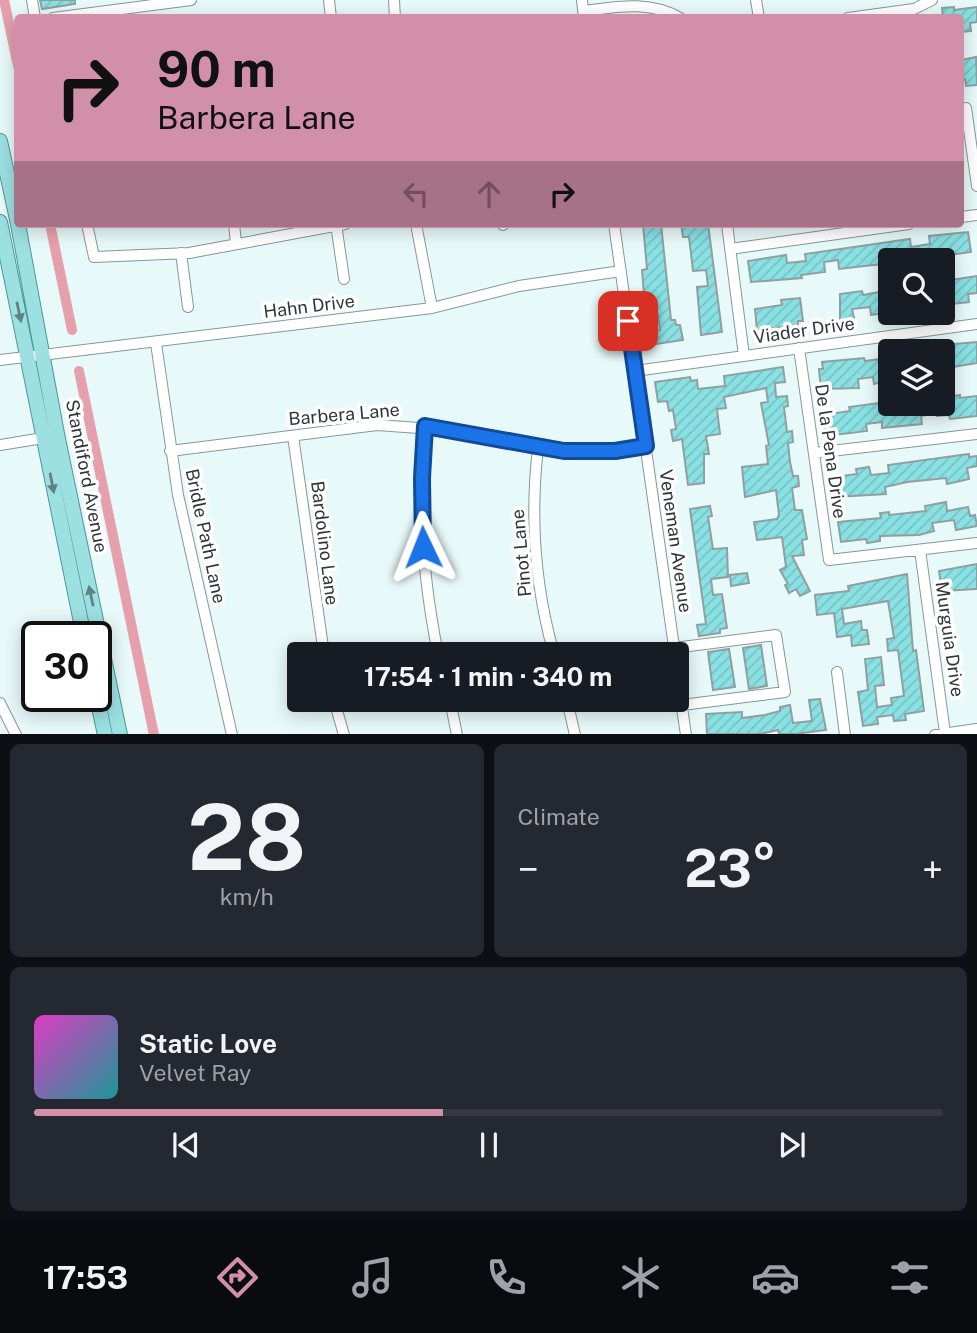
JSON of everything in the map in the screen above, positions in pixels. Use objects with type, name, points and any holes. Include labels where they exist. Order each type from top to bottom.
[{"type":"main road","name":"Standiford Avenue","points":[[0,141],[14,206]]},
{"type":"main road","name":"Standiford Avenue","points":[[0,222],[81,621]]},
{"type":"main road","name":"Standiford Avenue","points":[[19,228],[58,439],[120,734]]},
{"type":"main road","points":[[100,712],[105,734]]},
{"type":"street","points":[[84,14],[191,0]]},
{"type":"street","points":[[876,0],[877,14],[914,9],[932,0]]},
{"type":"street","points":[[583,10],[635,5],[669,14]]},
{"type":"street","points":[[968,108],[977,186]]},
{"type":"street","points":[[88,228],[94,257],[181,253],[315,228]]},
{"type":"street","points":[[234,228],[236,243]]},
{"type":"street","points":[[337,228],[344,279]]},
{"type":"street","points":[[417,228],[432,307]]},
{"type":"street","name":"Veneman Avenue","points":[[615,228],[673,642]]},
{"type":"street","points":[[727,228],[744,356]]},
{"type":"street","points":[[730,249],[880,228]]},
{"type":"street","points":[[181,253],[188,307]]},
{"type":"street","name":"Hahn Drive","points":[[0,360],[156,343],[432,307],[519,286],[621,271]]},
{"type":"street","name":"Viader Drive","points":[[635,370],[977,324]]},
{"type":"street","name":"Bridle Path Lane","points":[[156,343],[170,451],[232,734]]},
{"type":"street","name":"De la Pena Drive","points":[[799,348],[829,560],[920,550]]},
{"type":"street","name":"Barbera Lane","points":[[170,451],[377,425],[425,426],[538,448],[589,452],[646,446]]},
{"type":"street","points":[[425,426],[422,478],[423,547],[436,642]]},
{"type":"street","points":[[814,453],[977,434]]},
{"type":"street","name":"Bardolino Lane","points":[[293,436],[322,642]]},
{"type":"street","points":[[0,445],[43,438]]},
{"type":"street","name":"Pinot Lane","points":[[538,448],[534,530],[538,572],[552,642]]},
{"type":"street","points":[[920,550],[977,543]]},
{"type":"street","name":"Murguia Drive","points":[[920,550],[940,734]]},
{"type":"street","points":[[689,649],[776,635],[785,692],[689,704]]},
{"type":"street","points":[[836,672],[845,734]]},
{"type":"street","points":[[0,704],[16,734]]},
{"type":"street","points":[[338,712],[344,734]]},
{"type":"street","points":[[452,712],[457,734]]},
{"type":"street","points":[[570,712],[575,734]]},
{"type":"street","points":[[683,712],[686,734]]},
{"type":"street","points":[[940,734],[977,729]]},
{"type":"building","points":[[40,0],[75,0],[75,4],[42,9]]},
{"type":"building","points":[[954,7],[954,10],[977,7],[977,22],[970,23],[971,31],[964,32],[964,14],[943,14],[942,8]]},
{"type":"building","points":[[976,57],[977,85],[966,86],[964,59]]},
{"type":"building","points":[[643,228],[661,228],[671,320],[680,325],[683,340],[649,345],[647,332],[660,330],[658,315],[648,316],[645,307],[642,270],[647,269]]},
{"type":"building","points":[[682,228],[709,228],[722,332],[701,335],[697,287],[708,286],[706,270],[693,271],[689,237],[683,237]]},
{"type":"building","points":[[968,232],[971,252],[955,254],[955,248],[878,248],[878,264],[839,269],[838,260],[824,262],[825,272],[801,275],[802,278],[751,282],[748,261],[786,255],[787,263],[806,261],[805,254],[910,239],[911,247],[930,244],[929,236]]},
{"type":"building","points":[[977,276],[977,293],[968,294],[969,302],[955,304],[955,279]]},
{"type":"building","points":[[878,292],[878,314],[871,315],[870,307],[852,309],[854,318],[840,320],[840,294]]},
{"type":"building","points":[[800,298],[803,321],[798,321],[798,325],[757,330],[755,309],[782,305],[781,300]]},
{"type":"building","points":[[977,342],[977,363],[955,367],[955,344]]},
{"type":"building","points":[[864,358],[865,361],[878,359],[878,383],[874,384],[873,377],[858,379],[859,388],[821,389],[819,369],[823,369],[822,362]]},
{"type":"building","points":[[783,367],[785,382],[775,383],[776,397],[787,396],[788,406],[784,407],[787,432],[792,431],[793,442],[788,443],[790,462],[793,476],[798,476],[799,486],[792,488],[795,510],[802,510],[807,539],[802,540],[804,555],[792,556],[810,591],[800,596],[796,589],[789,593],[785,585],[788,584],[780,570],[786,567],[782,537],[757,540],[754,522],[777,519],[779,515],[776,490],[745,497],[742,467],[768,464],[766,446],[769,445],[761,403],[768,402],[766,388],[724,397],[726,408],[717,409],[720,434],[706,436],[709,454],[704,454],[704,483],[688,485],[682,439],[673,441],[671,430],[676,429],[673,410],[669,411],[667,401],[658,402],[655,382],[690,377],[691,381],[697,380],[698,389],[725,386],[724,376]]},
{"type":"building","points":[[960,395],[960,398],[977,396],[977,416],[950,419],[949,416],[955,416],[955,396]]},
{"type":"building","points":[[878,403],[878,416],[921,416],[922,424],[882,428],[882,422],[866,424],[867,431],[826,436],[823,415],[850,411],[849,407]]},
{"type":"building","points":[[969,454],[969,457],[977,456],[977,466],[967,468],[969,479],[947,484],[946,478],[907,482],[885,487],[886,494],[836,497],[833,477],[857,474],[856,469],[869,467],[871,475],[889,473],[888,465]]},
{"type":"building","points":[[946,502],[947,511],[968,507],[970,516],[975,515],[977,526],[956,530],[954,520],[932,523],[934,531],[919,535],[880,536],[880,541],[867,543],[866,539],[841,542],[838,522],[881,518],[880,513],[889,512],[889,515],[926,511],[925,506]]},
{"type":"building","points":[[710,506],[712,516],[708,517],[713,549],[727,548],[728,577],[711,579],[713,595],[722,594],[727,628],[720,629],[720,633],[699,636],[697,625],[706,624],[690,509]]},
{"type":"building","points":[[977,564],[977,589],[942,591],[939,571]]},
{"type":"building","points":[[747,573],[749,583],[731,586],[730,575]]},
{"type":"building","points":[[907,574],[913,651],[916,650],[924,711],[905,714],[906,720],[894,721],[893,715],[877,717],[878,724],[863,726],[858,692],[868,690],[865,659],[881,657],[884,685],[875,686],[877,707],[892,705],[891,698],[904,696],[898,650],[888,651],[887,639],[894,638],[888,601],[842,609],[844,624],[861,621],[862,630],[867,630],[869,644],[852,646],[851,635],[837,637],[834,613],[817,615],[815,595],[849,591],[848,586]]},
{"type":"building","points":[[761,645],[767,686],[749,689],[743,648]]},
{"type":"building","points":[[729,649],[735,687],[713,690],[708,652]]},
{"type":"building","points":[[820,699],[826,730],[795,734],[779,734],[778,730],[760,734],[707,734],[706,714],[742,712],[742,718],[780,711],[780,707],[790,705],[793,723],[812,721],[809,700]]},
{"type":"waterway","points":[[4,0],[14,47]]},
{"type":"waterway","points":[[51,228],[72,330]]},
{"type":"waterway","points":[[79,371],[154,734]]},
{"type":"route","points":[[423,547],[421,512],[425,426],[564,451],[615,451],[646,446],[628,321]]}]
